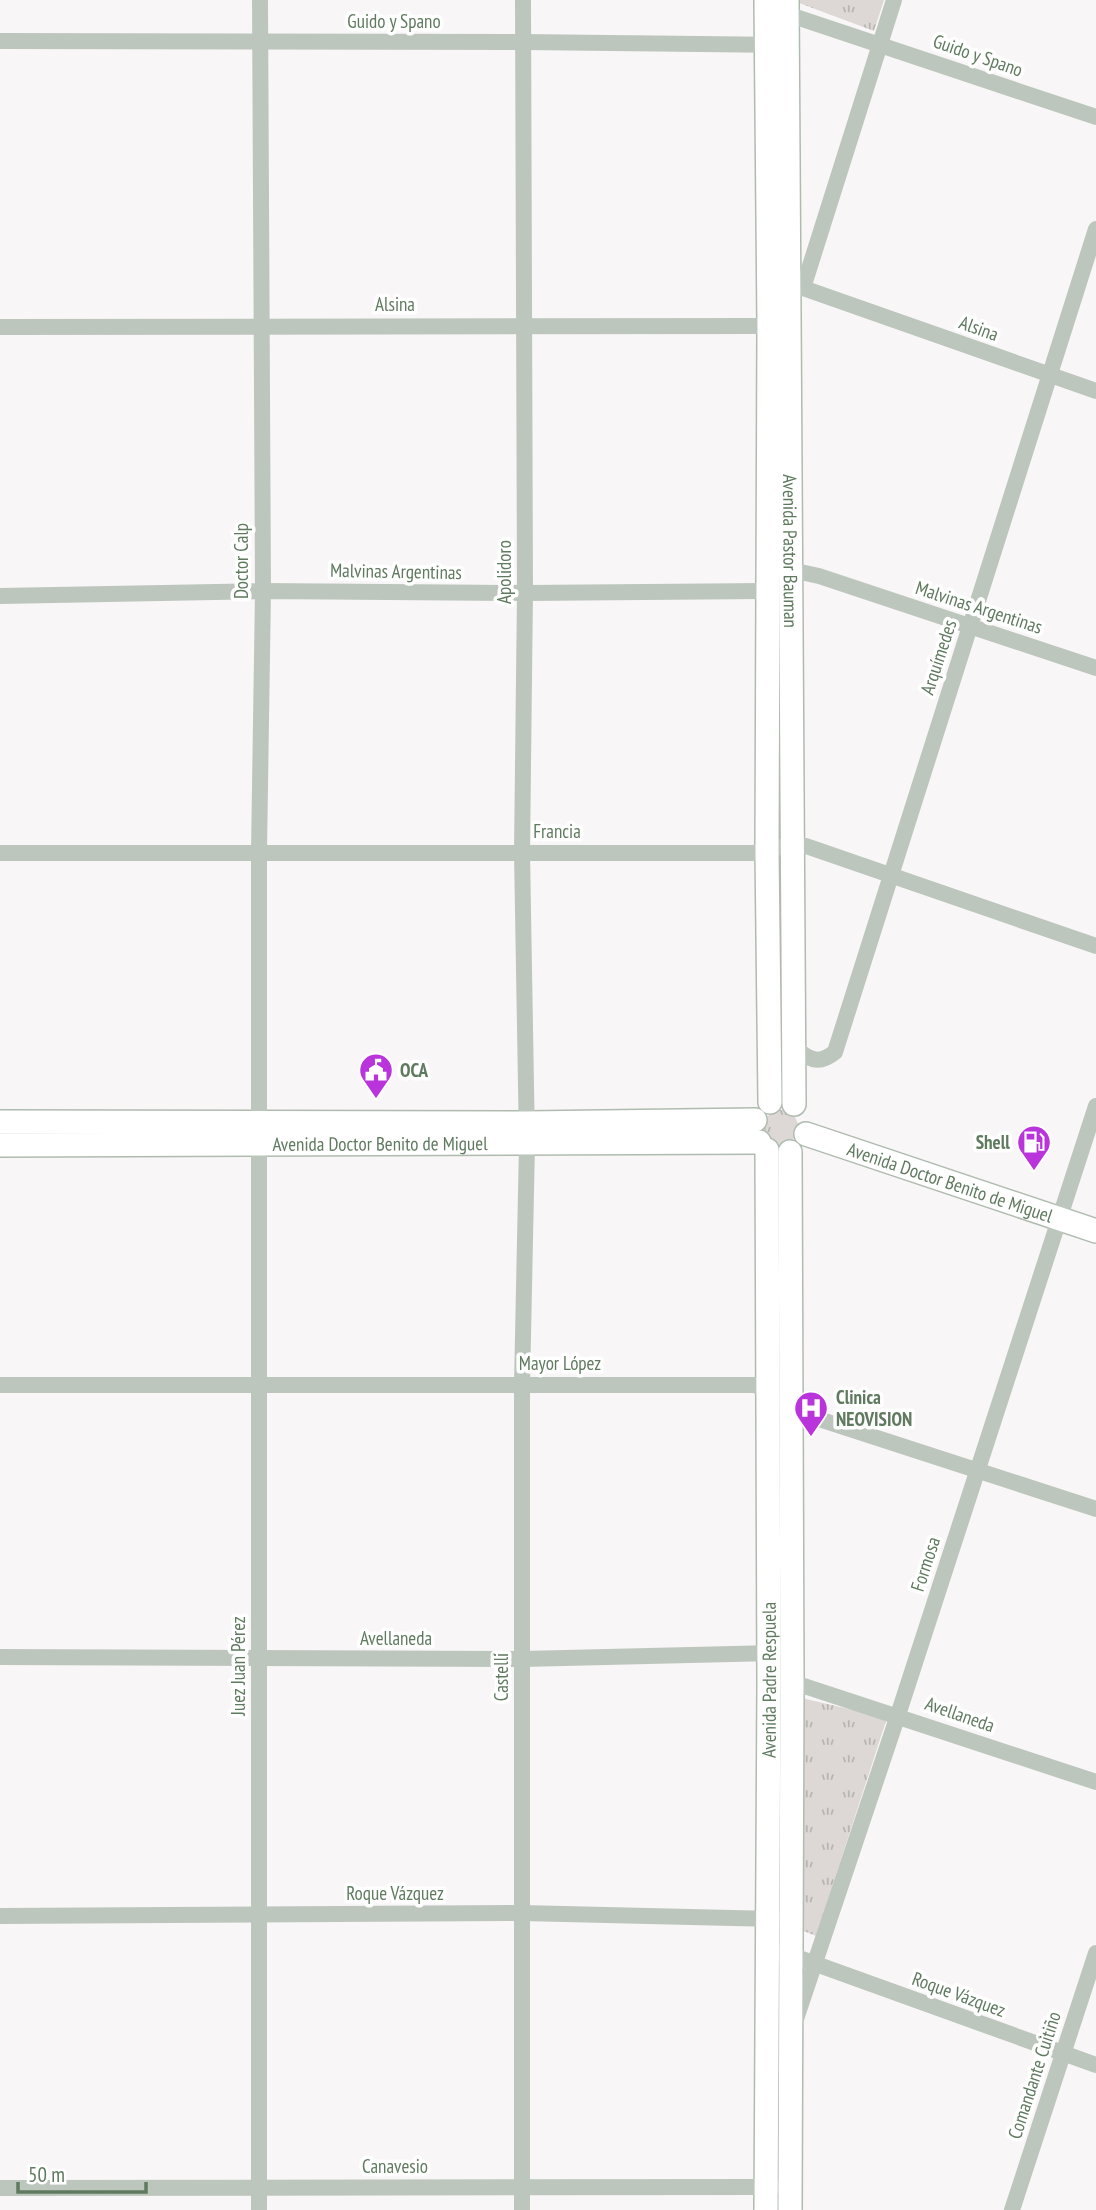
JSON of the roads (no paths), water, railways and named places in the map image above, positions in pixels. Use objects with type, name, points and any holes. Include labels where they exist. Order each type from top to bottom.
[{"type":"main road","name":"Avenida Pastor Bauman","points":[[770,1102],[768,581],[779,326],[787,286],[776,7]]},
{"type":"main road","name":"Avenida Pastor Bauman","points":[[779,326],[791,570],[794,1104]]},
{"type":"main road","points":[[786,1101],[794,1104],[805,1117],[806,1133],[797,1147],[790,1152],[774,1153],[760,1137],[759,1110],[770,1102],[786,1101]]},
{"type":"main road","name":"Avenida Doctor Benito de Miguel","points":[[0,1122],[260,1133],[760,1137]]},
{"type":"main road","name":"Avenida Doctor Benito de Miguel","points":[[0,1145],[260,1133]]},
{"type":"main road","name":"Avenida Doctor Benito de Miguel","points":[[806,1133],[1096,1231]]},
{"type":"main road","name":"Avenida Padre Respuela","points":[[760,1137],[780,1653]]},
{"type":"main road","name":"Avenida Padre Respuela","points":[[766,2199],[780,1954],[780,1653],[791,1410],[790,1152]]},
{"type":"main road","name":"Avenida Padre Respuela","points":[[780,1954],[790,2034],[790,2199]]},
{"type":"street","name":"Doctor Calp","points":[[260,0],[260,1133]]},
{"type":"street","name":"Apolidoro","points":[[523,0],[525,593],[522,852],[527,1134]]},
{"type":"street","points":[[787,286],[894,0]]},
{"type":"street","name":"Guido y Spano","points":[[776,7],[1096,117]]},
{"type":"street","name":"Guido y Spano","points":[[0,41],[777,45]]},
{"type":"street","name":"Arquímedes","points":[[793,1046],[807,1058],[816,1061],[827,1059],[835,1052],[1096,229]]},
{"type":"street","name":"Alsina","points":[[787,286],[1096,391]]},
{"type":"street","name":"Alsina","points":[[0,327],[523,324],[779,326]]},
{"type":"street","name":"Malvinas Argentinas","points":[[0,596],[262,591],[525,593],[768,581],[791,570],[819,576],[1096,668]]},
{"type":"street","name":"Malvinas Argentinas","points":[[768,581],[791,593]]},
{"type":"street","name":"Francia","points":[[0,853],[753,853],[791,845],[806,846],[1096,947]]},
{"type":"street","name":"Formosa","points":[[790,2034],[816,1964],[1096,1107]]},
{"type":"street","name":"Juez Juan Pérez","points":[[259,2210],[260,1133]]},
{"type":"street","name":"Castelli","points":[[522,2210],[522,1384],[527,1134]]},
{"type":"street","name":"Mayor López","points":[[0,1385],[754,1385],[768,1390]]},
{"type":"street","points":[[768,1390],[791,1410],[1096,1509]]},
{"type":"street","name":"Avellaneda","points":[[0,1657],[522,1659],[780,1653]]},
{"type":"street","name":"Avellaneda","points":[[780,1682],[898,1715],[1096,1782]]},
{"type":"street","name":"Roque Vázquez","points":[[0,1916],[522,1913],[780,1919]]},
{"type":"street","name":"Comandante Cuitiño","points":[[1012,2210],[1096,1953]]},
{"type":"street","name":"Roque Vázquez","points":[[780,1954],[816,1964],[1096,2065]]},
{"type":"street","name":"Canavesio","points":[[0,2188],[522,2187],[790,2199]]},
{"type":"place","name":"OCA","points":[[376,1100]]},
{"type":"place","name":"Shell","points":[[1034,1172]]},
{"type":"place","name":"Clinica NEOVISION","points":[[811,1438]]}]
